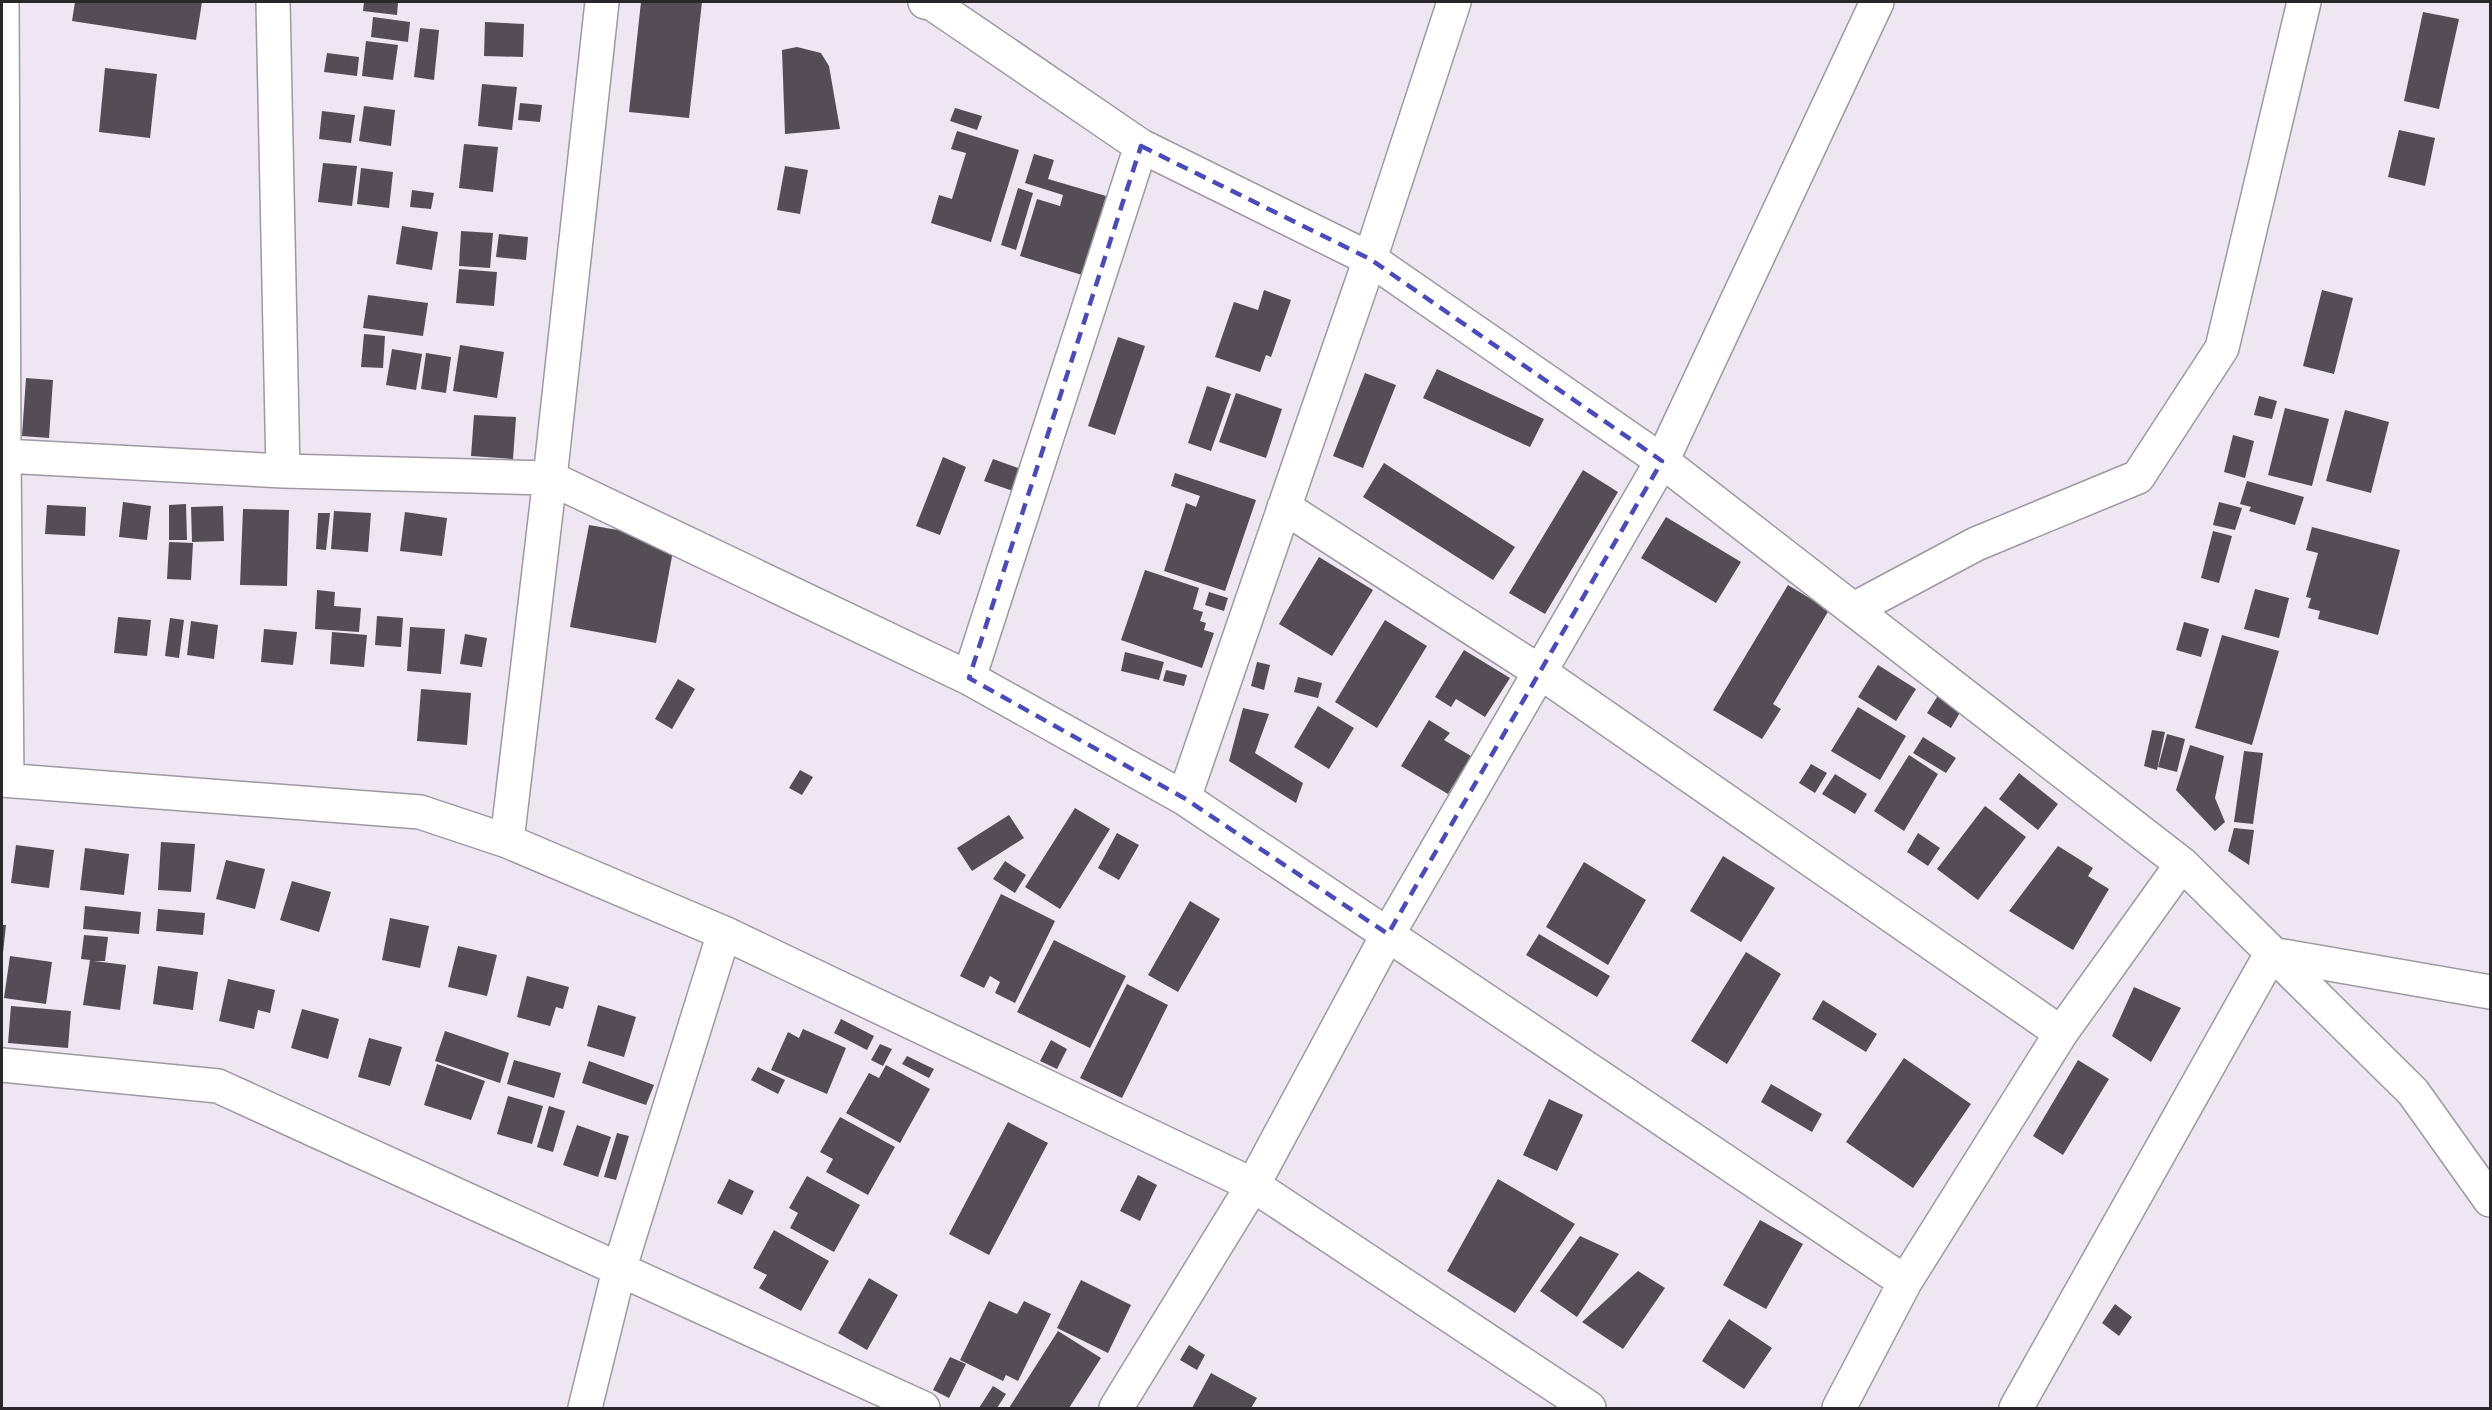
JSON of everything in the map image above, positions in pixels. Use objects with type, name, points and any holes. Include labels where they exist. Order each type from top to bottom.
[{"type":"street","points":[[2,2],[4,780],[420,812],[507,841],[724,933],[1253,1185],[1589,1408]]},
{"type":"street","points":[[273,2],[283,471]]},
{"type":"street","points":[[507,841],[550,478],[602,2]]},
{"type":"street","points":[[925,2],[933,4],[1142,146],[1370,259],[1662,461],[2182,864],[2413,1092],[2490,1200]]},
{"type":"street","points":[[1184,798],[1370,259],[1454,2]]},
{"type":"street","points":[[1116,1408],[1253,1185],[1388,934],[1662,461],[1877,2]]},
{"type":"street","points":[[1854,609],[1976,544],[2138,477],[2222,348],[2304,2]]},
{"type":"street","points":[[969,678],[1142,146]]},
{"type":"street","points":[[4,456],[283,471],[550,478],[969,678],[1184,798],[1905,1282]]},
{"type":"street","points":[[1284,507],[1540,672],[2061,1033]]},
{"type":"street","points":[[1839,1408],[1905,1282],[2061,1033],[2182,864]]},
{"type":"street","points":[[585,1408],[619,1270],[724,933]]},
{"type":"street","points":[[2271,954],[2490,992]]},
{"type":"street","points":[[2016,1408],[2271,954]]},
{"type":"street","points":[[2,1065],[218,1086],[923,1408]]},
{"type":"highlighted area","points":[[1141,146],[1370,259],[1662,461],[1388,934],[1184,798],[969,678]]},
{"type":"building","points":[[75,2],[202,2],[196,40],[72,21]]},
{"type":"building","points":[[364,2],[398,2],[397,15],[363,11]]},
{"type":"building","points":[[641,2],[702,2],[689,118],[629,112]]},
{"type":"building","points":[[2423,12],[2459,19],[2439,109],[2404,101]]},
{"type":"building","points":[[373,17],[410,22],[408,42],[371,37]]},
{"type":"building","points":[[485,22],[524,24],[523,57],[484,56]]},
{"type":"building","points":[[420,28],[439,30],[434,80],[414,77]]},
{"type":"building","points":[[366,41],[398,45],[393,80],[362,76]]},
{"type":"building","points":[[797,47],[821,53],[829,66],[840,129],[785,134],[782,50]]},
{"type":"building","points":[[327,53],[359,57],[357,76],[324,72]]},
{"type":"building","points":[[105,68],[157,74],[150,138],[99,132]]},
{"type":"building","points":[[482,84],[517,87],[512,130],[478,126]]},
{"type":"building","points":[[520,103],[542,105],[540,122],[518,120]]},
{"type":"building","points":[[364,106],[395,110],[391,146],[359,141]]},
{"type":"building","points":[[955,108],[982,116],[977,130],[950,121]]},
{"type":"building","points":[[322,111],[355,115],[351,143],[319,139]]},
{"type":"building","points":[[2399,130],[2435,138],[2425,186],[2388,177]]},
{"type":"building","points":[[957,131],[1019,150],[991,242],[931,223],[939,195],[952,199],[966,153],[951,149]]},
{"type":"building","points":[[464,144],[498,147],[493,192],[459,188]]},
{"type":"building","points":[[1034,154],[1054,160],[1048,179],[1106,196],[1082,275],[1020,256],[1037,199],[1060,206],[1063,195],[1025,183]]},
{"type":"building","points":[[323,163],[357,166],[352,206],[318,202]]},
{"type":"building","points":[[785,166],[808,170],[800,214],[777,210]]},
{"type":"building","points":[[361,168],[393,172],[389,208],[357,204]]},
{"type":"building","points":[[1018,188],[1033,193],[1016,250],[1001,245]]},
{"type":"building","points":[[412,190],[434,193],[431,209],[410,207]]},
{"type":"building","points":[[402,226],[438,232],[432,270],[396,264]]},
{"type":"building","points":[[461,231],[493,233],[490,268],[459,266]]},
{"type":"building","points":[[499,234],[528,237],[526,260],[496,257]]},
{"type":"building","points":[[459,269],[497,272],[494,306],[456,303]]},
{"type":"building","points":[[1264,290],[1291,300],[1271,357],[1266,355],[1260,372],[1215,357],[1234,302],[1258,310]]},
{"type":"building","points":[[2322,290],[2353,298],[2334,374],[2303,366]]},
{"type":"building","points":[[368,295],[428,303],[423,336],[363,328]]},
{"type":"building","points":[[364,334],[385,336],[383,368],[361,367]]},
{"type":"building","points":[[1118,337],[1145,346],[1115,435],[1088,426]]},
{"type":"building","points":[[460,345],[504,352],[497,398],[453,391]]},
{"type":"building","points":[[392,349],[422,354],[416,390],[386,385]]},
{"type":"building","points":[[426,353],[451,357],[446,393],[421,389]]},
{"type":"building","points":[[1437,369],[1544,419],[1530,447],[1423,398]]},
{"type":"building","points":[[1365,373],[1396,385],[1363,468],[1333,456]]},
{"type":"building","points":[[26,378],[53,380],[49,438],[22,436]]},
{"type":"building","points":[[1207,386],[1231,394],[1211,451],[1188,443]]},
{"type":"building","points":[[1236,393],[1282,409],[1266,458],[1219,442]]},
{"type":"building","points":[[2259,396],[2277,401],[2272,419],[2254,415]]},
{"type":"building","points":[[2285,408],[2329,419],[2312,486],[2268,475]]},
{"type":"building","points":[[2345,410],[2389,422],[2371,493],[2326,481]]},
{"type":"building","points":[[474,415],[516,417],[513,459],[471,456]]},
{"type":"building","points":[[2233,435],[2254,441],[2245,478],[2224,472]]},
{"type":"building","points":[[943,457],[966,467],[940,535],[916,526]]},
{"type":"building","points":[[993,459],[1021,469],[1013,491],[984,481]]},
{"type":"building","points":[[1384,463],[1515,547],[1493,580],[1363,497]]},
{"type":"building","points":[[1583,470],[1618,492],[1545,614],[1509,593]]},
{"type":"building","points":[[1175,473],[1256,500],[1225,591],[1164,571],[1186,503],[1196,507],[1200,496],[1171,486]]},
{"type":"building","points":[[2247,481],[2304,497],[2295,525],[2249,511],[2251,507],[2240,504]]},
{"type":"building","points":[[123,502],[151,506],[147,540],[119,537]]},
{"type":"building","points":[[2219,502],[2242,508],[2235,530],[2213,525]]},
{"type":"building","points":[[186,504],[187,540],[169,540],[169,505]]},
{"type":"building","points":[[47,505],[86,507],[85,536],[45,534]]},
{"type":"building","points":[[223,506],[224,541],[192,542],[191,507]]},
{"type":"building","points":[[243,509],[289,510],[287,586],[240,585]]},
{"type":"building","points":[[334,511],[371,513],[368,552],[331,549]]},
{"type":"building","points":[[405,512],[447,518],[442,556],[400,551]]},
{"type":"building","points":[[318,513],[330,513],[326,550],[316,549]]},
{"type":"building","points":[[1666,517],[1741,562],[1716,603],[1641,558]]},
{"type":"building","points":[[589,525],[675,540],[656,643],[570,627]]},
{"type":"building","points":[[2312,527],[2400,550],[2378,635],[2318,619],[2320,611],[2308,608],[2311,598],[2306,597],[2318,553],[2306,550]]},
{"type":"building","points":[[2213,531],[2232,536],[2219,583],[2201,578]]},
{"type":"building","points":[[169,542],[193,543],[191,580],[167,579]]},
{"type":"building","points":[[1319,557],[1373,590],[1332,656],[1279,624]]},
{"type":"building","points":[[1145,570],[1199,588],[1193,609],[1203,612],[1200,621],[1206,623],[1204,630],[1214,633],[1202,668],[1121,640]]},
{"type":"building","points":[[1788,585],[1829,610],[1773,704],[1781,709],[1762,739],[1713,710]]},
{"type":"building","points":[[2255,589],[2289,598],[2279,638],[2244,629]]},
{"type":"building","points":[[317,590],[335,592],[334,606],[361,608],[359,632],[315,629]]},
{"type":"building","points":[[1209,592],[1228,598],[1224,611],[1205,605]]},
{"type":"building","points":[[377,616],[403,618],[401,647],[375,645]]},
{"type":"building","points":[[118,617],[151,620],[147,656],[114,653]]},
{"type":"building","points":[[170,618],[184,620],[179,658],[165,656]]},
{"type":"building","points":[[1385,620],[1427,646],[1377,728],[1335,702]]},
{"type":"building","points":[[191,621],[218,625],[214,659],[187,655]]},
{"type":"building","points":[[2184,622],[2209,629],[2201,657],[2176,650]]},
{"type":"building","points":[[410,627],[445,629],[441,674],[407,671]]},
{"type":"building","points":[[264,629],[297,632],[293,665],[261,662]]},
{"type":"building","points":[[332,632],[367,635],[364,667],[330,664]]},
{"type":"building","points":[[465,634],[487,638],[482,667],[460,664]]},
{"type":"building","points":[[2222,635],[2279,651],[2252,745],[2195,728]]},
{"type":"building","points":[[1464,650],[1510,678],[1485,717],[1456,699],[1451,707],[1435,697]]},
{"type":"building","points":[[1125,652],[1164,662],[1159,680],[1121,671]]},
{"type":"building","points":[[1257,662],[1270,665],[1264,690],[1251,686]]},
{"type":"building","points":[[1878,665],[1916,689],[1896,721],[1858,697]]},
{"type":"building","points":[[1166,670],[1187,675],[1184,686],[1163,681]]},
{"type":"building","points":[[1298,677],[1322,683],[1318,698],[1294,692]]},
{"type":"building","points":[[678,679],[695,689],[672,729],[655,719]]},
{"type":"building","points":[[421,689],[471,693],[467,745],[417,741]]},
{"type":"building","points":[[1939,694],[1962,709],[1951,728],[1927,713]]},
{"type":"building","points":[[1318,706],[1354,728],[1329,769],[1294,747]]},
{"type":"building","points":[[1858,707],[1906,736],[1880,780],[1831,751]]},
{"type":"building","points":[[1243,708],[1269,714],[1255,753],[1303,783],[1296,803],[1229,761]]},
{"type":"building","points":[[1429,720],[1450,733],[1444,740],[1471,756],[1448,794],[1401,766]]},
{"type":"building","points":[[2152,730],[2165,732],[2157,770],[2144,766]]},
{"type":"building","points":[[2167,734],[2185,739],[2177,772],[2158,767]]},
{"type":"building","points":[[1923,737],[1956,758],[1946,773],[1913,753]]},
{"type":"building","points":[[2190,745],[2224,756],[2215,798],[2225,822],[2215,831],[2176,790]]},
{"type":"building","points":[[2244,751],[2263,753],[2253,824],[2234,822]]},
{"type":"building","points":[[1909,755],[1938,774],[1904,831],[1874,811]]},
{"type":"building","points":[[1811,764],[1827,773],[1815,793],[1799,783]]},
{"type":"building","points":[[800,770],[813,777],[802,795],[789,788]]},
{"type":"building","points":[[2019,773],[2058,804],[2038,830],[1999,799]]},
{"type":"building","points":[[1835,774],[1867,794],[1855,814],[1822,794]]},
{"type":"building","points":[[1985,806],[2026,837],[1978,900],[1937,869]]},
{"type":"building","points":[[1075,808],[1110,829],[1060,909],[1025,887]]},
{"type":"building","points":[[1009,815],[1024,838],[972,871],[957,848]]},
{"type":"building","points":[[2234,828],[2254,830],[2249,865],[2228,851]]},
{"type":"building","points":[[1117,833],[1139,845],[1119,880],[1098,868]]},
{"type":"building","points":[[1918,833],[1940,848],[1928,866],[1907,852]]},
{"type":"building","points":[[161,842],[195,844],[191,892],[158,890]]},
{"type":"building","points":[[16,845],[54,850],[49,888],[11,883]]},
{"type":"building","points":[[2058,846],[2093,868],[2088,876],[2109,889],[2073,950],[2009,911]]},
{"type":"building","points":[[85,848],[129,854],[124,895],[80,890]]},
{"type":"building","points":[[1723,856],[1775,888],[1741,942],[1690,911]]},
{"type":"building","points":[[226,860],[265,869],[255,909],[216,899]]},
{"type":"building","points":[[1005,861],[1026,875],[1015,893],[993,879]]},
{"type":"building","points":[[1584,862],[1646,900],[1608,965],[1546,927]]},
{"type":"building","points":[[292,881],[331,892],[319,932],[280,920]]},
{"type":"building","points":[[1001,894],[1055,921],[1015,1003],[995,993],[1000,982],[990,976],[984,988],[960,976]]},
{"type":"building","points":[[1190,901],[1220,919],[1178,992],[1148,975]]},
{"type":"building","points":[[85,906],[141,912],[139,934],[83,929]]},
{"type":"building","points":[[158,909],[205,913],[203,935],[156,931]]},
{"type":"building","points":[[390,918],[429,926],[420,968],[382,960]]},
{"type":"building","points":[[2,925],[6,925],[3,953],[2,953]]},
{"type":"building","points":[[1539,934],[1610,976],[1597,997],[1526,955]]},
{"type":"building","points":[[84,935],[108,937],[105,961],[94,961],[126,965],[120,1010],[83,1005],[90,960],[81,959]]},
{"type":"building","points":[[1054,940],[1126,976],[1090,1048],[1017,1012]]},
{"type":"building","points":[[458,946],[497,955],[487,996],[448,987]]},
{"type":"building","points":[[1746,952],[1781,974],[1727,1064],[1691,1041]]},
{"type":"building","points":[[10,956],[52,962],[46,1004],[4,998]]},
{"type":"building","points":[[158,966],[198,972],[193,1010],[153,1004]]},
{"type":"building","points":[[527,976],[569,987],[563,1009],[556,1007],[550,1026],[517,1017]]},
{"type":"building","points":[[228,979],[275,990],[270,1013],[258,1010],[254,1029],[219,1021]]},
{"type":"building","points":[[1127,984],[1168,1005],[1122,1098],[1080,1078]]},
{"type":"building","points":[[2134,987],[2181,1008],[2151,1062],[2112,1036]]},
{"type":"building","points":[[1823,1000],[1877,1034],[1866,1052],[1812,1019]]},
{"type":"building","points":[[598,1005],[636,1017],[624,1057],[587,1046]]},
{"type":"building","points":[[11,1006],[71,1011],[68,1048],[8,1043]]},
{"type":"building","points":[[302,1009],[339,1019],[328,1059],[291,1048]]},
{"type":"building","points":[[841,1019],[874,1036],[867,1050],[834,1033]]},
{"type":"building","points":[[803,1029],[846,1048],[827,1094],[771,1070],[788,1032],[799,1038]]},
{"type":"building","points":[[445,1031],[509,1053],[500,1083],[435,1061]]},
{"type":"building","points":[[369,1038],[402,1047],[390,1086],[358,1077]]},
{"type":"building","points":[[1051,1040],[1067,1049],[1057,1069],[1040,1061]]},
{"type":"building","points":[[880,1044],[892,1049],[883,1066],[871,1060]]},
{"type":"building","points":[[907,1056],[934,1069],[929,1078],[902,1064]]},
{"type":"building","points":[[1904,1058],[1971,1104],[1913,1188],[1846,1142]]},
{"type":"building","points":[[514,1060],[561,1073],[554,1098],[507,1084]]},
{"type":"building","points":[[2078,1060],[2109,1079],[2063,1155],[2033,1136]]},
{"type":"building","points":[[589,1061],[654,1085],[646,1105],[582,1083]]},
{"type":"building","points":[[437,1064],[485,1081],[471,1120],[424,1105]]},
{"type":"building","points":[[886,1065],[930,1089],[900,1143],[846,1113],[869,1073],[879,1078]]},
{"type":"building","points":[[758,1067],[785,1080],[778,1094],[751,1080]]},
{"type":"building","points":[[1771,1084],[1822,1114],[1812,1132],[1761,1102]]},
{"type":"building","points":[[508,1096],[543,1106],[532,1144],[497,1134]]},
{"type":"building","points":[[1549,1099],[1583,1115],[1557,1171],[1523,1155]]},
{"type":"building","points":[[549,1106],[565,1111],[553,1152],[537,1147]]},
{"type":"building","points":[[840,1117],[895,1147],[868,1195],[826,1172],[833,1159],[820,1152]]},
{"type":"building","points":[[1008,1122],[1048,1143],[989,1255],[949,1234]]},
{"type":"building","points":[[577,1125],[611,1137],[598,1177],[563,1165]]},
{"type":"building","points":[[617,1133],[629,1136],[616,1180],[604,1177]]},
{"type":"building","points":[[1138,1175],[1157,1185],[1140,1221],[1120,1211]]},
{"type":"building","points":[[807,1176],[860,1205],[834,1252],[790,1228],[798,1213],[789,1208]]},
{"type":"building","points":[[729,1179],[754,1191],[742,1215],[717,1203]]},
{"type":"building","points":[[1498,1179],[1575,1224],[1515,1313],[1447,1271]]},
{"type":"building","points":[[1760,1220],[1803,1244],[1766,1309],[1723,1285]]},
{"type":"building","points":[[774,1230],[829,1261],[801,1311],[759,1288],[767,1275],[753,1268]]},
{"type":"building","points":[[1580,1236],[1619,1254],[1577,1317],[1540,1291]]},
{"type":"building","points":[[1638,1271],[1665,1288],[1623,1349],[1582,1322]]},
{"type":"building","points":[[869,1278],[898,1295],[867,1350],[838,1333]]},
{"type":"building","points":[[1081,1280],[1131,1305],[1108,1353],[1057,1328]]},
{"type":"building","points":[[989,1301],[1017,1314],[1024,1301],[1051,1314],[1018,1381],[1006,1375],[1003,1381],[960,1360]]},
{"type":"building","points":[[2115,1304],[2132,1317],[2119,1336],[2102,1323]]},
{"type":"building","points":[[1729,1319],[1772,1348],[1744,1389],[1702,1361]]},
{"type":"building","points":[[1058,1331],[1101,1358],[1069,1408],[1009,1408]]},
{"type":"building","points":[[1189,1345],[1205,1355],[1197,1370],[1180,1360]]},
{"type":"building","points":[[950,1357],[966,1364],[949,1398],[933,1390]]},
{"type":"building","points":[[1211,1373],[1257,1398],[1251,1408],[1192,1408]]},
{"type":"building","points":[[993,1386],[1006,1394],[997,1408],[979,1408]]}]
